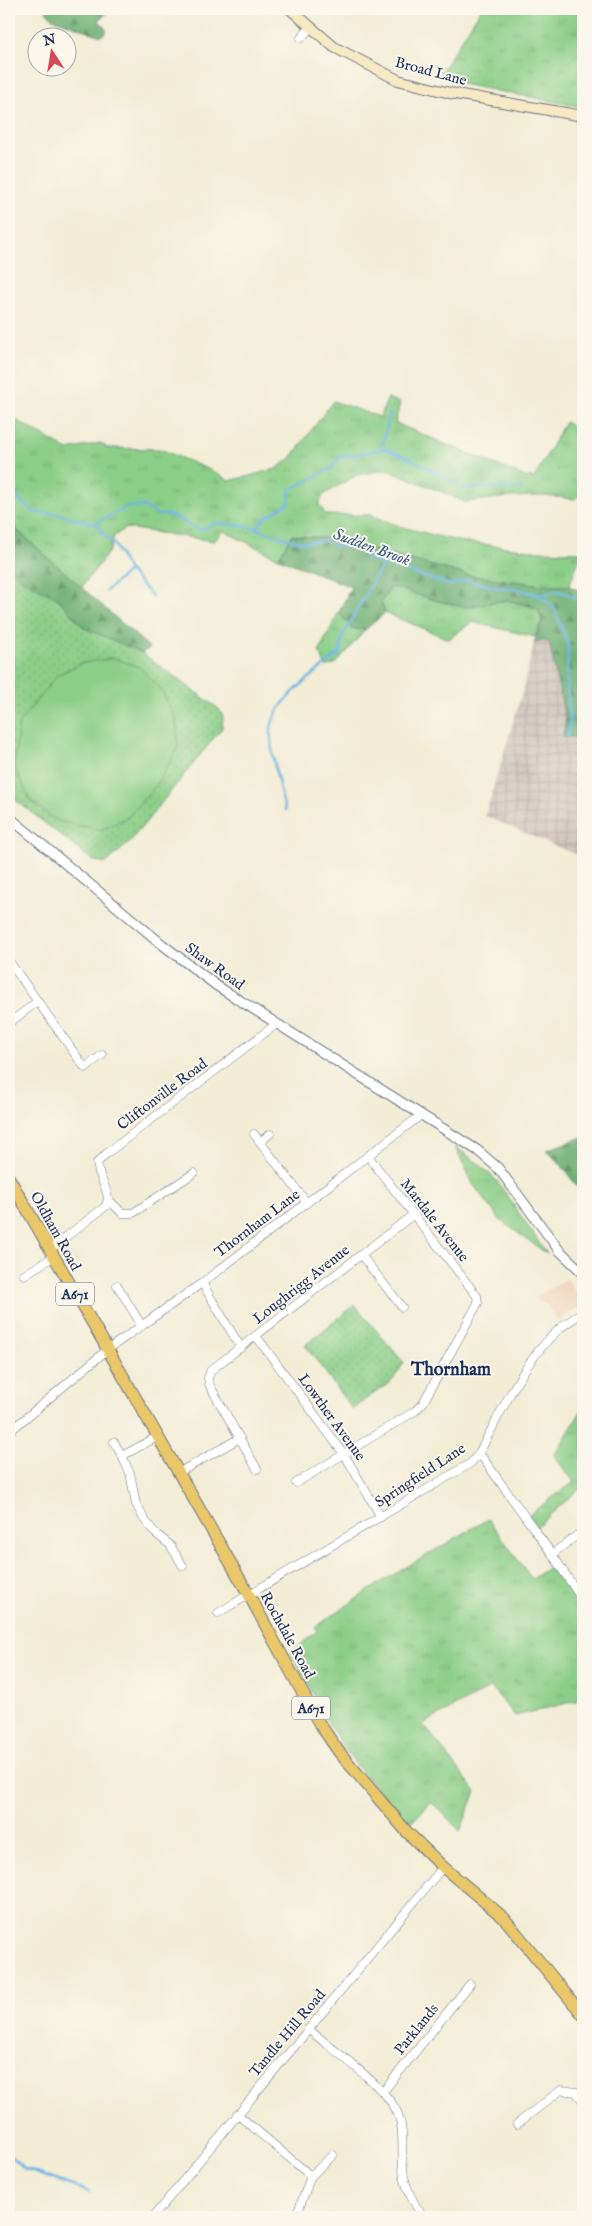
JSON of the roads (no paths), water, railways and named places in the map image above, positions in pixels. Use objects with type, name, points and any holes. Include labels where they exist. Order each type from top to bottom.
[{"type":"main road","name":"Broad Lane","points":[[290,9],[334,48],[398,80],[450,93],[583,116]]},
{"type":"main road","name":"Oldham Road","points":[[9,1178],[107,1350]]},
{"type":"main road","name":"Rochdale Road","points":[[107,1350],[248,1595],[319,1723],[339,1752],[406,1832],[504,1918],[583,2015]]},
{"type":"street","points":[[301,38],[311,27]]},
{"type":"street","name":"Shaw Road","points":[[9,817],[163,945],[217,986],[276,1025],[457,1136],[498,1168],[559,1250],[583,1273]]},
{"type":"street","points":[[9,961],[86,1068],[102,1055]]},
{"type":"street","points":[[9,1023],[38,1001]]},
{"type":"street","name":"Cliftonville Road","points":[[108,1199],[108,1193],[99,1176],[97,1164],[106,1154],[276,1025]]},
{"type":"street","name":"Thornham Lane","points":[[9,1432],[107,1350],[202,1283],[422,1114]]},
{"type":"street","points":[[254,1134],[307,1202]]},
{"type":"street","points":[[260,1142],[270,1134]]},
{"type":"street","name":"Mardale Avenue","points":[[344,1454],[415,1411],[423,1403],[478,1302],[477,1296],[368,1156]]},
{"type":"street","points":[[24,1275],[106,1206],[108,1199],[122,1213],[133,1213],[194,1173]]},
{"type":"street","name":"Loughrigg Avenue","points":[[240,1438],[209,1384],[208,1378],[211,1370],[414,1214]]},
{"type":"street","points":[[361,1255],[402,1307]]},
{"type":"street","points":[[202,1283],[241,1348]]},
{"type":"street","points":[[117,1285],[142,1326]]},
{"type":"street","name":"Springfield Lane","points":[[218,1613],[471,1463],[479,1453],[520,1376],[542,1347],[559,1329],[583,1312]]},
{"type":"street","name":"Lowther Avenue","points":[[256,1336],[344,1454],[382,1517]]},
{"type":"street","points":[[122,1456],[157,1437]]},
{"type":"street","points":[[178,1473],[240,1438],[257,1469]]},
{"type":"street","points":[[114,1442],[130,1473],[136,1504],[144,1519],[155,1533],[170,1545],[183,1566]]},
{"type":"street","points":[[479,1453],[552,1554],[583,1601]]},
{"type":"street","points":[[296,1483],[344,1454]]},
{"type":"street","points":[[552,1554],[583,1531]]},
{"type":"street","name":"Tandle Hill Road","points":[[153,2217],[443,1866]]},
{"type":"street","name":"Parklands","points":[[383,2092],[470,1984]]},
{"type":"street","points":[[308,2029],[383,2092],[397,2111],[402,2126],[404,2176],[411,2200],[423,2217]]},
{"type":"street","points":[[517,2124],[561,2090],[576,2092],[583,2100]]},
{"type":"street","points":[[237,2114],[311,2176]]},
{"type":"street","points":[[296,2217],[311,2176],[332,2155]]},
{"type":"street","points":[[412,2217],[418,2209]]},
{"type":"waterway","points":[[381,450],[390,413]]},
{"type":"waterway","points":[[256,529],[266,517],[289,503],[290,490],[332,468],[340,457],[386,449],[411,459],[466,489],[521,488]]},
{"type":"waterway","name":"Sudden Brook","points":[[9,472],[11,475],[12,491],[18,499],[36,513],[54,513],[94,524],[126,508],[143,506],[150,509],[156,515],[172,516],[197,529],[202,529],[215,523],[252,528],[300,542],[329,540],[333,545],[355,549],[366,558],[451,585],[467,580],[493,587],[522,590],[538,595],[559,591],[583,600]]},
{"type":"waterway","points":[[96,523],[103,534],[114,544],[129,571],[152,596]]},
{"type":"waterway","points":[[285,810],[275,769],[272,747],[271,729],[274,718],[299,686],[340,653],[342,637],[381,567],[379,561]]},
{"type":"waterway","points":[[106,591],[129,571]]},
{"type":"waterway","points":[[539,596],[553,606],[568,643],[567,682],[570,722],[567,736]]},
{"type":"waterway","points":[[9,2155],[25,2169],[89,2192]]},
{"type":"district","name":"Thornham","points":[[451,1369]]}]
